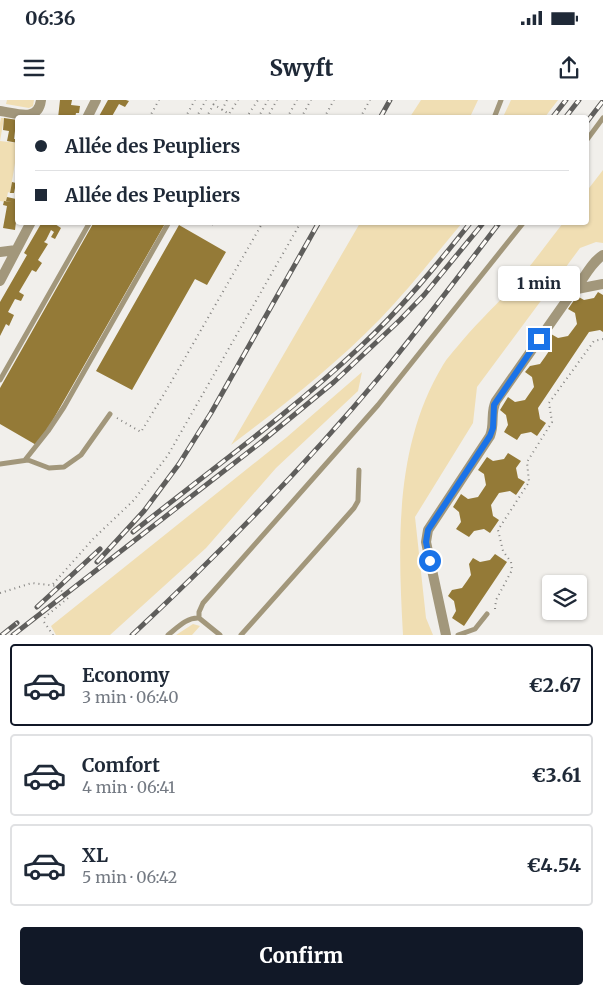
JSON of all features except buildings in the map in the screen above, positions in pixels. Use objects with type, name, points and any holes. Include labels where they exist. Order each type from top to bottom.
[{"type":"street","points":[[0,111],[28,115],[34,114],[39,109],[41,100]]},
{"type":"street","points":[[88,115],[96,100]]},
{"type":"street","points":[[0,281],[29,225]]},
{"type":"street","points":[[0,252],[16,250]]},
{"type":"street","points":[[446,635],[426,542],[427,533],[490,436],[493,428],[492,409],[496,401],[571,294],[577,289],[596,260],[603,255]]},
{"type":"street","points":[[577,289],[603,284]]},
{"type":"lane","points":[[495,115],[501,100]]},
{"type":"lane","points":[[589,137],[603,118]]},
{"type":"lane","points":[[0,380],[88,225]]},
{"type":"lane","points":[[25,460],[64,407],[166,225]]},
{"type":"lane","points":[[199,618],[203,602],[378,405],[522,225]]},
{"type":"lane","points":[[0,464],[25,460],[49,468],[64,467],[81,456],[110,414]]},
{"type":"lane","points":[[241,635],[354,508],[358,501],[359,470]]},
{"type":"lane","points":[[458,635],[475,629],[487,614]]},
{"type":"lane","points":[[168,635],[185,622],[194,618],[199,618],[220,635]]},
{"type":"path","points":[[151,115],[159,100]]},
{"type":"path","points":[[187,115],[195,100]]},
{"type":"path","points":[[198,115],[206,100]]},
{"type":"path","points":[[208,115],[216,100]]},
{"type":"path","points":[[222,110],[227,100]]},
{"type":"path","points":[[213,104],[229,114],[238,100]]},
{"type":"path","points":[[248,115],[258,100]]},
{"type":"path","points":[[260,115],[268,100]]},
{"type":"path","points":[[269,115],[277,100]]},
{"type":"path","points":[[289,115],[297,100]]},
{"type":"path","points":[[303,115],[311,100]]},
{"type":"path","points":[[326,115],[334,100]]},
{"type":"path","points":[[362,115],[370,100]]},
{"type":"path","points":[[110,414],[141,432],[261,225]]},
{"type":"path","points":[[52,584],[94,538],[134,500],[168,455],[299,225]]},
{"type":"path","points":[[494,611],[496,600],[512,570],[510,562],[503,551],[498,530],[529,482],[527,462],[552,422],[549,403],[594,341],[603,339]]},
{"type":"path","points":[[0,589],[1,592],[32,583],[57,586],[68,598],[45,617],[44,622],[53,635]]},
{"type":"shaded area","points":[[7,100],[34,100],[33,106],[29,108],[6,104]]},
{"type":"shaded area","points":[[421,100],[478,100],[471,115],[411,115]]},
{"type":"shaded area","points":[[511,100],[558,100],[547,115],[504,115]]},
{"type":"shaded area","points":[[1,118],[4,118],[0,141],[0,123]]},
{"type":"shaded area","points":[[0,141],[15,143],[15,163],[10,193],[8,192],[6,202],[0,201]]},
{"type":"shaded area","points":[[603,170],[603,243],[596,242],[580,248],[477,387],[473,423],[415,517],[426,618],[433,635],[403,635],[400,566],[403,496],[407,462],[415,429],[427,396],[448,358],[469,332],[516,283],[561,225],[589,225],[589,188]]},
{"type":"shaded area","points":[[359,225],[460,225],[401,296],[363,336],[308,385],[231,445]]},
{"type":"shaded area","points":[[362,372],[358,391],[276,468],[206,548],[110,635],[56,635],[51,626],[287,437]]},
{"type":"shaded area","points":[[193,624],[200,626],[192,635],[176,635]]},
{"type":"railway","points":[[382,115],[390,100]]},
{"type":"railway","points":[[554,115],[566,100]]},
{"type":"railway","points":[[567,115],[579,100]]},
{"type":"railway","points":[[589,119],[603,101]]},
{"type":"railway","points":[[97,562],[144,511],[179,464],[211,413],[317,225]]},
{"type":"railway","points":[[133,532],[277,419],[333,372],[375,333],[404,302],[469,225]]},
{"type":"railway","points":[[13,635],[260,443],[334,382],[424,295],[482,225]]},
{"type":"railway","points":[[132,635],[229,541],[322,443],[381,375],[498,225]]},
{"type":"railway","points":[[37,607],[100,549]]},
{"type":"railway","points":[[2,635],[17,623]]},
{"type":"route","points":[[430,561],[426,542],[428,530],[490,436],[493,428],[492,409],[496,401],[539,339]]}]
